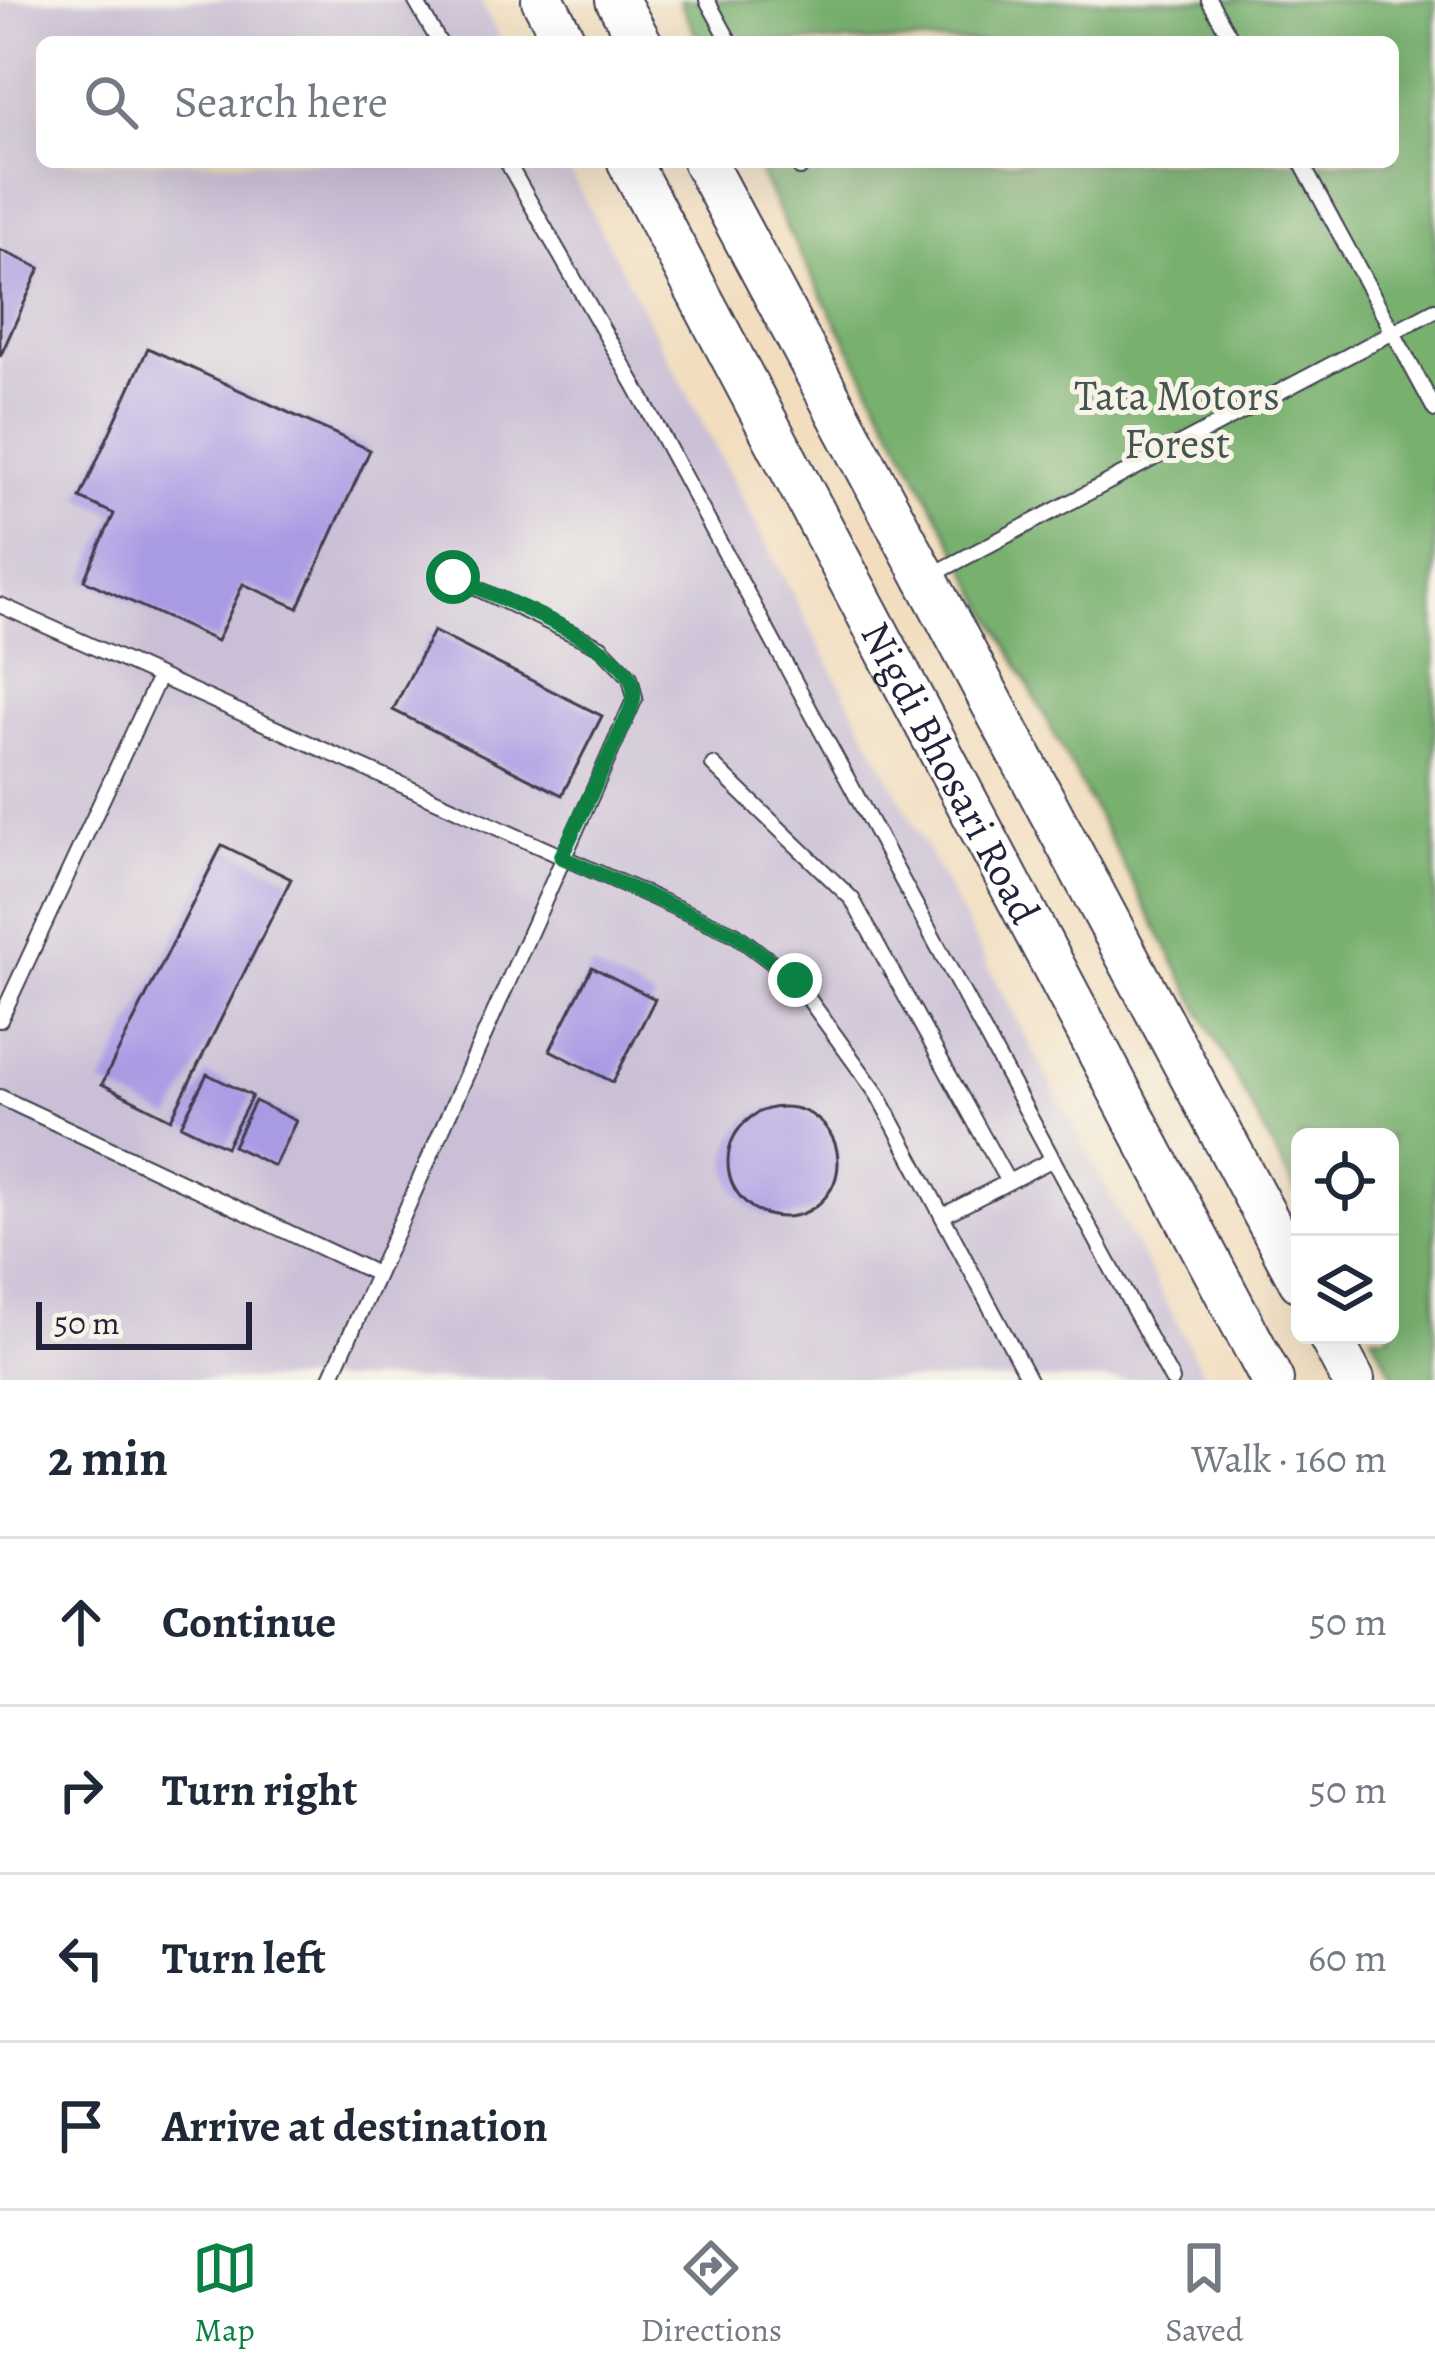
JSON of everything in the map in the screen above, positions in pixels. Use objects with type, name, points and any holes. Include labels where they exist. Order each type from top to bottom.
[{"type":"main road","points":[[543,0],[563,36]]},
{"type":"main road","points":[[617,0],[637,36]]},
{"type":"main road","name":"Nigdi Bhosari Road","points":[[632,168],[1272,1380]]},
{"type":"main road","name":"Nigdi Bhosari Road","points":[[707,168],[1291,1264]]},
{"type":"main road","points":[[1334,1344],[1353,1380]]},
{"type":"lane","points":[[415,0],[436,36]]},
{"type":"lane","points":[[707,0],[727,36]]},
{"type":"lane","points":[[1209,0],[1230,36]]},
{"type":"lane","points":[[510,168],[634,384],[1172,1380]]},
{"type":"lane","points":[[1304,168],[1435,410]]},
{"type":"lane","points":[[926,578],[1435,310]]},
{"type":"lane","points":[[330,1380],[635,698],[630,677],[601,647],[453,577]]},
{"type":"lane","points":[[0,604],[735,934],[795,980],[878,1095],[1029,1380]]},
{"type":"lane","points":[[0,1020],[160,677]]},
{"type":"lane","points":[[713,765],[851,899],[1008,1182]]},
{"type":"lane","points":[[0,1096],[377,1274]]},
{"type":"lane","points":[[942,1216],[1053,1159]]},
{"type":"shaded area","points":[[0,0],[480,0],[499,36],[36,36],[36,168],[568,168],[1207,1380],[0,1380]]},
{"type":"green space","name":"Tata Motors Forest","points":[[679,0],[1435,0],[1435,1380],[1396,1380],[1377,1344],[1399,1344],[1399,1128],[1291,1128],[1291,1182],[758,168],[1399,168],[1399,36],[696,36]]},
{"type":"building","points":[[0,250],[40,268],[0,357]]},
{"type":"building","points":[[148,348],[370,450],[298,608],[243,584],[217,641],[84,580],[114,514],[80,498]]},
{"type":"building","points":[[433,631],[602,716],[562,795],[393,710]]},
{"type":"building","points":[[222,845],[291,879],[171,1119],[102,1084]]},
{"type":"building","points":[[592,967],[655,999],[613,1082],[550,1050]]},
{"type":"building","points":[[207,1074],[252,1096],[226,1147],[181,1125]]},
{"type":"building","points":[[255,1101],[296,1121],[274,1166],[233,1146]]},
{"type":"building","points":[[783,1107],[804,1111],[822,1123],[834,1141],[838,1162],[834,1183],[822,1201],[804,1213],[783,1217],[762,1213],[744,1201],[732,1183],[728,1162],[732,1141],[744,1123],[762,1111]]},
{"type":"route","points":[[453,577],[601,647],[630,677],[635,698],[561,857],[735,934],[795,980]]}]
